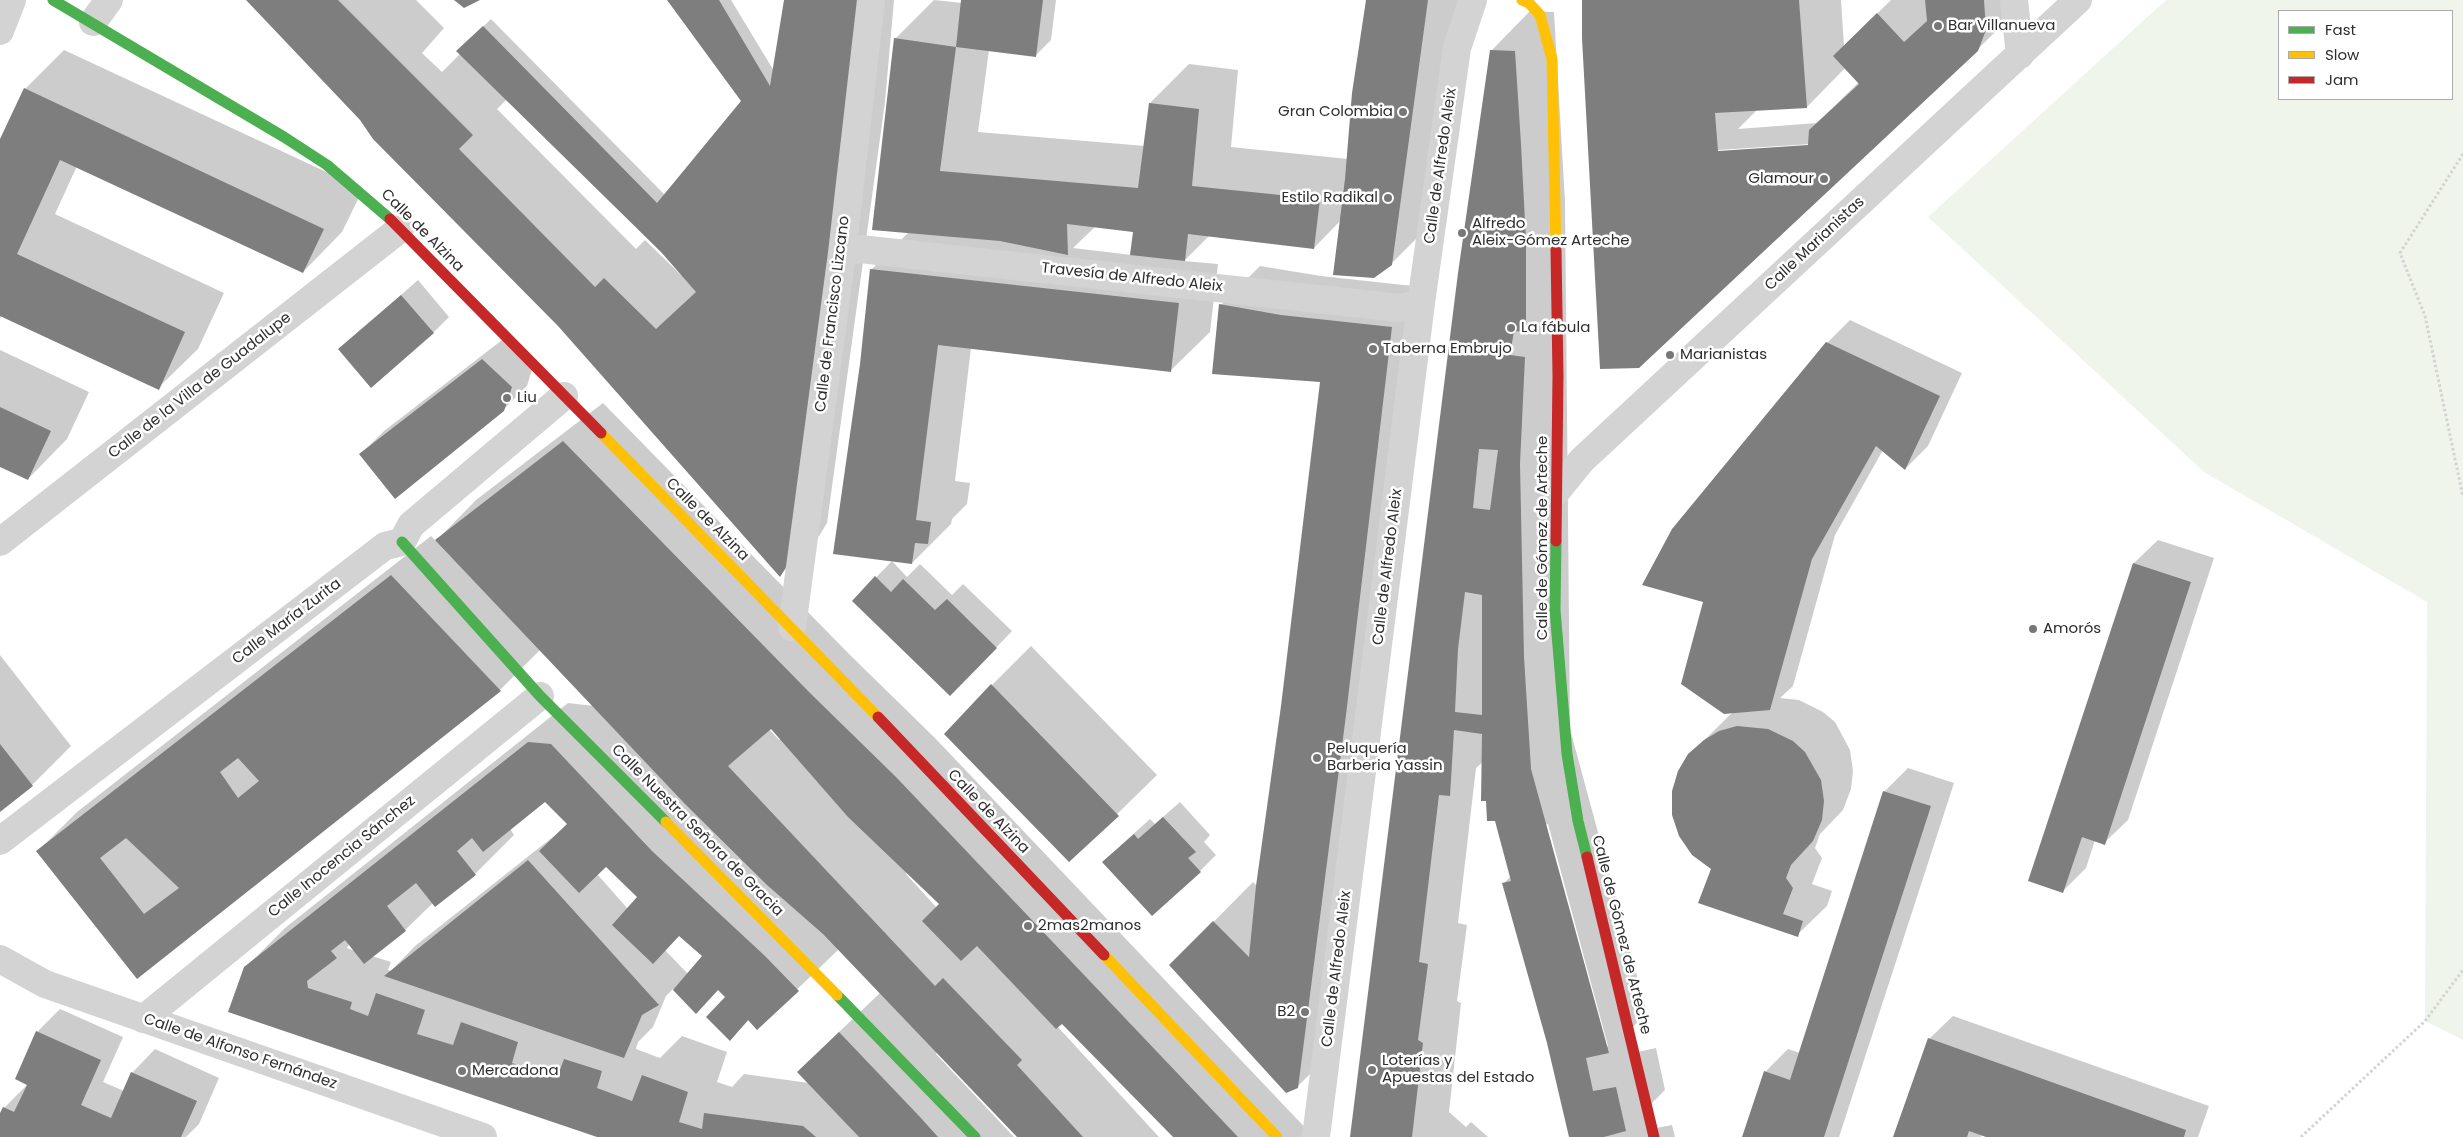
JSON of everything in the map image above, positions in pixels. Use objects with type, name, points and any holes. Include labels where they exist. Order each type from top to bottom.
[{"type":"street","points":[[0,31],[12,0]]},
{"type":"street","name":"Calle de Alzina","points":[[53,0],[284,137],[355,186],[400,229],[792,627],[1277,1137]]},
{"type":"street","points":[[93,22],[109,0]]},
{"type":"street","name":"Calle de Francisco Lizcano","points":[[792,627],[842,253],[871,0]]},
{"type":"street","name":"Calle de Alfredo Aleix","points":[[1316,1137],[1421,303],[1457,48],[1473,0]]},
{"type":"street","name":"Calle de Gómez de Arteche","points":[[1522,0],[1529,3],[1540,15],[1552,59],[1558,376],[1555,610],[1567,754],[1578,821],[1654,1137]]},
{"type":"street","points":[[2014,0],[2020,55]]},
{"type":"street","name":"Calle Marianistas","points":[[1556,492],[1582,460],[2078,0]]},
{"type":"street","name":"Calle de la Villa de Guadalupe","points":[[0,542],[400,229]]},
{"type":"street","name":"Travesía de Alfredo Aleix","points":[[842,253],[860,249],[1400,308],[1421,303]]},
{"type":"street","points":[[402,542],[411,525],[564,396]]},
{"type":"street","name":"Calle Nuestra Señora de Gracia","points":[[402,542],[540,696],[772,927],[975,1137]]},
{"type":"street","name":"Calle María Zurita","points":[[0,841],[385,546],[402,542]]},
{"type":"street","name":"Calle Inocencia Sánchez","points":[[144,1019],[540,696]]},
{"type":"street","name":"Calle de Alfonso Fernández","points":[[0,959],[44,984],[483,1137]]},
{"type":"path","points":[[2463,154],[2400,253],[2424,316],[2463,497]]},
{"type":"path","points":[[2302,1137],[2425,1021],[2463,970]]},
{"type":"shaded area","points":[[2166,0],[2463,0],[2463,1040],[2425,1021],[2427,602],[2204,472],[1928,217]]},
{"type":"building","points":[[246,0],[338,0],[473,135],[459,149],[595,287],[604,278],[656,329],[696,292],[661,252],[456,51],[483,26],[657,203],[741,101],[667,0],[719,0],[770,86],[784,0],[860,0],[846,142],[788,564],[780,577],[558,326],[373,139],[360,120]]},
{"type":"building","points":[[454,0],[480,0],[464,8]]},
{"type":"building","points":[[961,0],[1043,0],[1036,57],[956,47]]},
{"type":"building","points":[[1366,0],[1428,0],[1392,265],[1374,278],[1333,275],[1345,179],[1352,93]]},
{"type":"building","points":[[1582,0],[1799,0],[1807,108],[1715,113],[1718,151],[1808,145],[1809,130],[1859,84],[1833,56],[1877,13],[1904,42],[1927,21],[1925,0],[1984,0],[1986,30],[1978,51],[1639,368],[1600,369],[1582,38]]},
{"type":"building","points":[[894,38],[956,47],[940,171],[1138,188],[1149,103],[1199,109],[1192,186],[1320,199],[1314,249],[1188,234],[1185,261],[1130,255],[1133,232],[1067,224],[1068,255],[1000,241],[872,230]]},
{"type":"building","points":[[1490,50],[1515,51],[1526,241],[1526,332],[1514,331],[1510,355],[1525,357],[1520,464],[1524,657],[1531,769],[1609,1053],[1586,1058],[1593,1091],[1616,1087],[1626,1131],[1604,1137],[1569,1137],[1547,1043],[1502,883],[1511,881],[1495,821],[1487,821],[1486,801],[1481,801],[1482,734],[1454,730],[1450,796],[1439,795],[1419,962],[1428,964],[1418,1040],[1423,1043],[1412,1137],[1350,1137],[1458,273]],"holes":[[[1479,449],[1498,450],[1490,510],[1473,508]],[[1465,592],[1482,595],[1482,715],[1455,712],[1458,649]]]},
{"type":"building","points":[[24,88],[324,229],[303,273],[60,160],[17,254],[185,332],[159,390],[0,316],[0,139]]},
{"type":"building","points":[[870,269],[1179,303],[1171,372],[938,345],[916,520],[931,522],[928,544],[915,543],[912,564],[833,554],[860,364]]},
{"type":"building","points":[[401,295],[434,333],[371,388],[338,349]]},
{"type":"building","points":[[1219,304],[1281,315],[1392,327],[1346,715],[1298,1088],[1286,1093],[1169,965],[1213,921],[1249,957],[1256,886],[1281,706],[1320,382],[1212,374]]},
{"type":"building","points":[[1826,342],[1940,396],[1905,470],[1876,446],[1812,559],[1770,710],[1724,714],[1681,684],[1703,602],[1642,585],[1672,529]]},
{"type":"building","points":[[482,359],[512,387],[504,411],[395,499],[359,454]]},
{"type":"building","points":[[0,407],[51,431],[28,480],[0,467]]},
{"type":"building","points":[[563,441],[811,694],[896,777],[1238,1137],[1173,1137],[1062,1024],[1056,1029],[977,946],[961,961],[922,921],[939,904],[848,817],[771,729],[728,766],[935,986],[943,978],[1022,1060],[1017,1065],[1083,1137],[1017,1137],[823,934],[767,885],[685,804],[435,540]]},
{"type":"building","points":[[2133,563],[2191,582],[2105,845],[2082,837],[2063,893],[2028,881]]},
{"type":"building","points":[[391,575],[501,691],[137,979],[36,851]],"holes":[[[238,758],[259,781],[238,798],[220,772]],[[126,838],[179,888],[144,914],[100,858]]]},
{"type":"building","points":[[875,576],[891,592],[903,579],[935,610],[947,599],[997,648],[950,696],[852,601]]},
{"type":"building","points":[[991,684],[1119,816],[1069,862],[944,734]]},
{"type":"building","points":[[1737,726],[1768,729],[1793,741],[1805,752],[1821,780],[1824,801],[1822,820],[1813,841],[1791,865],[1786,878],[1793,888],[1783,914],[1803,921],[1798,937],[1698,903],[1711,869],[1692,855],[1679,836],[1672,815],[1672,791],[1678,771],[1688,754],[1704,740],[1719,731]]},
{"type":"building","points":[[528,742],[551,744],[652,851],[765,956],[799,991],[757,1030],[748,1020],[730,1041],[706,1017],[725,997],[718,990],[696,1014],[673,990],[702,956],[679,936],[653,964],[612,925],[637,897],[606,867],[579,893],[539,851],[567,824],[545,802],[483,852],[472,838],[457,851],[476,875],[435,907],[416,883],[387,906],[406,931],[364,964],[345,940],[331,951],[337,958],[307,981],[308,988],[352,1002],[350,1009],[368,1016],[376,993],[425,1010],[417,1034],[453,1045],[461,1022],[518,1042],[512,1063],[557,1078],[564,1059],[602,1071],[597,1088],[632,1101],[642,1075],[688,1092],[679,1122],[702,1129],[704,1113],[803,1126],[816,1137],[597,1137],[228,1012],[244,967]]},
{"type":"building","points":[[0,744],[33,786],[0,812]]},
{"type":"building","points":[[1883,791],[1931,806],[1824,1137],[1742,1137],[1764,1071],[1790,1080]]},
{"type":"building","points":[[1163,817],[1196,852],[1188,858],[1201,872],[1152,916],[1102,862],[1134,834],[1138,839]]},
{"type":"building","points":[[528,860],[659,1005],[642,1015],[624,1058],[384,976]]},
{"type":"building","points":[[36,1031],[101,1060],[81,1105],[111,1118],[131,1072],[197,1101],[181,1137],[0,1137],[0,1113],[3,1107],[14,1112],[27,1085],[15,1079]]},
{"type":"building","points":[[839,1032],[938,1137],[859,1137],[797,1072]]},
{"type":"building","points":[[1928,1038],[2186,1130],[2184,1137],[1986,1137],[1969,1131],[1967,1137],[1893,1137]]},
{"type":"traffic: fast","points":[[53,0],[284,137],[327,165],[390,219]]},
{"type":"traffic: fast","points":[[1556,541],[1555,610],[1567,754],[1578,821],[1587,857]]},
{"type":"traffic: fast","points":[[402,542],[540,696],[666,822]]},
{"type":"traffic: fast","points":[[837,995],[975,1137]]},
{"type":"traffic: slow","points":[[1522,0],[1529,3],[1540,15],[1552,59],[1556,250]]},
{"type":"traffic: slow","points":[[601,433],[878,717]]},
{"type":"traffic: slow","points":[[666,822],[837,995]]},
{"type":"traffic: slow","points":[[1104,955],[1277,1137]]},
{"type":"traffic: jam","points":[[390,219],[601,433]]},
{"type":"traffic: jam","points":[[1556,250],[1558,376],[1556,541]]},
{"type":"traffic: jam","points":[[878,717],[1104,955]]},
{"type":"traffic: jam","points":[[1587,857],[1654,1137]]},
{"type":"place","name":"Bar Villanueva","points":[[1938,26]]},
{"type":"place","name":"Gran Colombia","points":[[1403,112]]},
{"type":"place","name":"Glamour","points":[[1824,179]]},
{"type":"place","name":"Estilo Radikal","points":[[1388,198]]},
{"type":"place","name":"Alfredo Aleix-Gómez Arteche","points":[[1462,233]]},
{"type":"place","name":"La fábula","points":[[1511,328]]},
{"type":"place","name":"Taberna Embrujo","points":[[1373,349]]},
{"type":"place","name":"Marianistas","points":[[1670,355]]},
{"type":"place","name":"Liu","points":[[507,398]]},
{"type":"place","name":"Amorós","points":[[2033,629]]},
{"type":"place","name":"Peluquería Barberia Yassin","points":[[1317,758]]},
{"type":"place","name":"2mas2manos","points":[[1028,926]]},
{"type":"place","name":"B2","points":[[1305,1012]]},
{"type":"place","name":"Loterías y Apuestas del Estado","points":[[1372,1070]]},
{"type":"place","name":"Mercadona","points":[[462,1071]]}]
